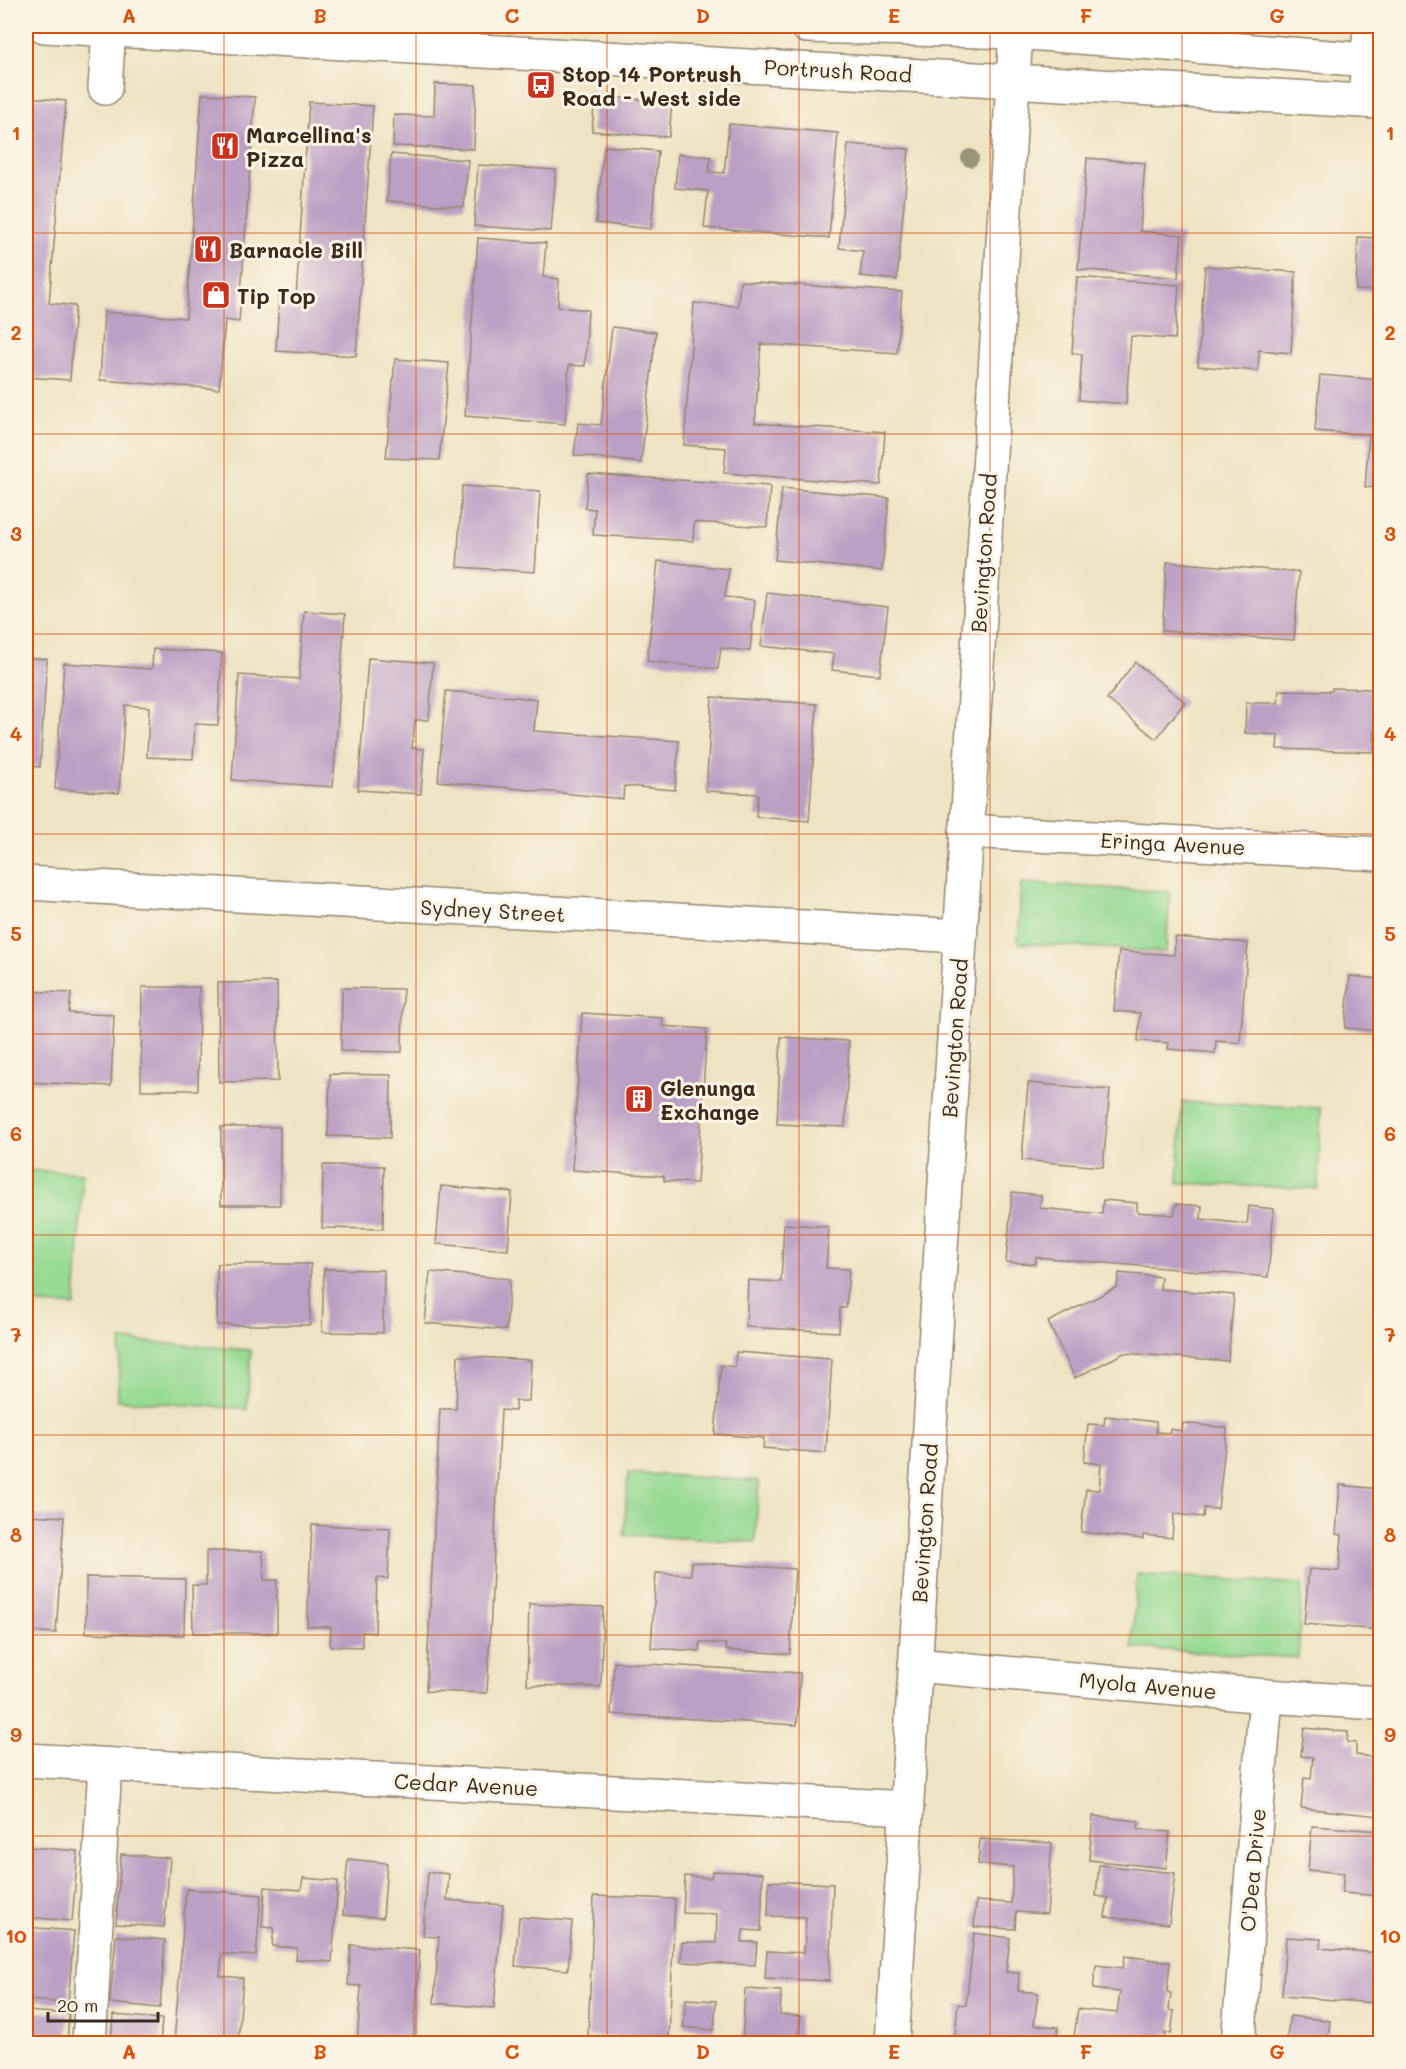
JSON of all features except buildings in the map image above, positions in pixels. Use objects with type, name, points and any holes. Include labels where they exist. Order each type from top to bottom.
[{"type":"main road","name":"Portrush Road","points":[[44,26],[303,32],[1012,81],[1373,102]]},
{"type":"main road","name":"Portrush Road","points":[[807,26],[1016,32],[1374,60]]},
{"type":"main road","points":[[1370,26],[1374,60],[1373,102]]},
{"type":"main road","points":[[105,88],[108,27]]},
{"type":"main road","name":"Bevington Road","points":[[892,2043],[1016,32]]},
{"type":"main road","name":"Eringa Avenue","points":[[966,831],[1380,854]]},
{"type":"main road","name":"Sydney Street","points":[[26,883],[960,936]]},
{"type":"main road","name":"Myola Avenue","points":[[915,1665],[1266,1696],[1380,1702]]},
{"type":"main road","name":"O'Dea Drive","points":[[1238,2043],[1266,1696]]},
{"type":"main road","name":"Cedar Avenue","points":[[26,1760],[906,1808]]},
{"type":"main road","points":[[89,2043],[105,1765]]},
{"type":"green space","points":[[1021,883],[1170,892],[1166,952],[1018,943]]},
{"type":"green space","points":[[1182,1102],[1321,1108],[1318,1189],[1178,1183]]},
{"type":"green space","points":[[26,1170],[83,1173],[75,1306],[26,1303]]},
{"type":"green space","points":[[121,1340],[251,1350],[247,1409],[117,1400]]},
{"type":"green space","points":[[628,1473],[759,1481],[755,1542],[624,1535]]},
{"type":"green space","points":[[1137,1574],[1302,1584],[1298,1658],[1132,1648]]},
{"type":"place","name":"Stop 14 Portrush Road - West side","points":[[541,85]]},
{"type":"place","name":"Marcellina's Pizza","points":[[225,146]]},
{"type":"place","name":"Barnacle Bill","points":[[208,249]]},
{"type":"place","name":"Tip Top","points":[[216,295]]},
{"type":"place","name":"Glenunga Exchange","points":[[639,1099]]}]
